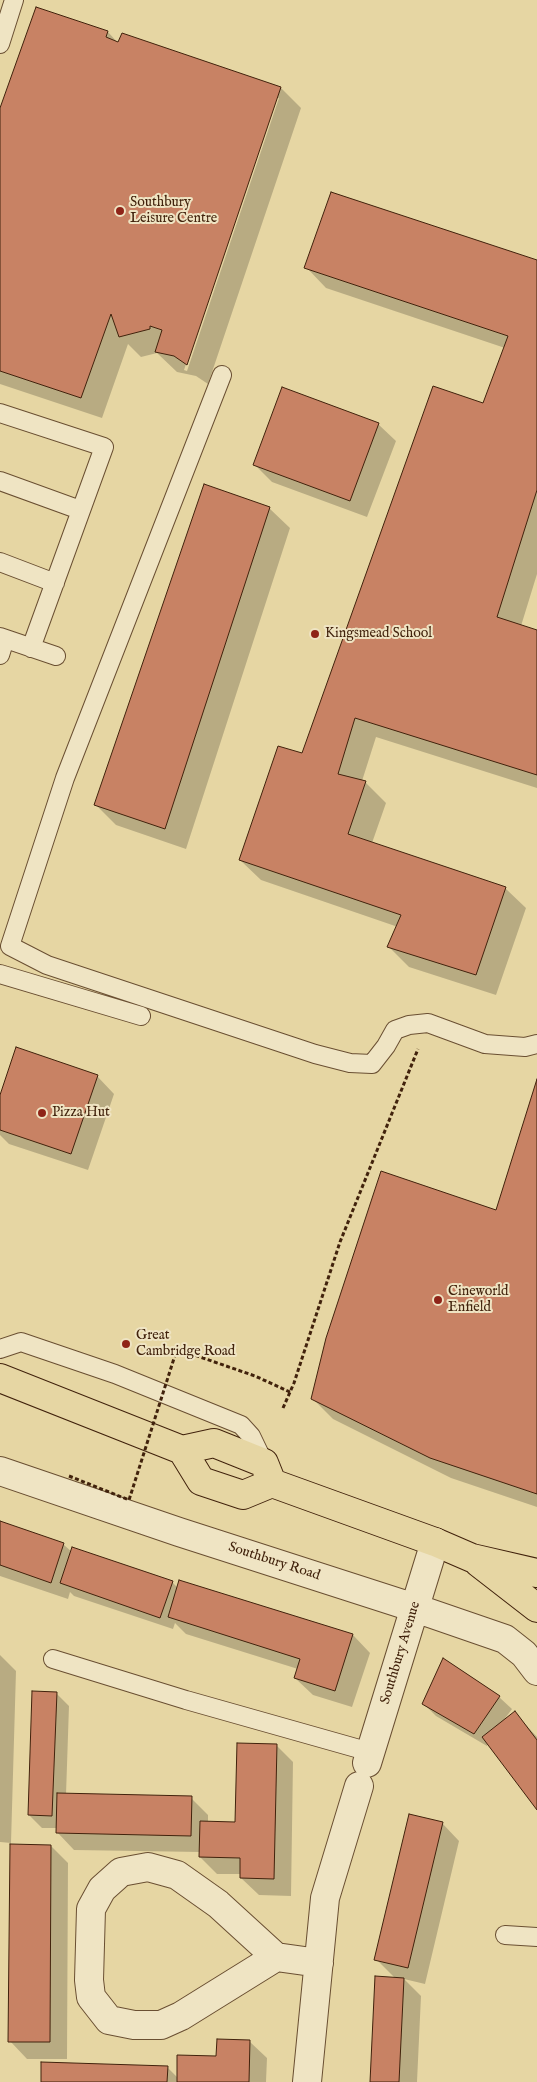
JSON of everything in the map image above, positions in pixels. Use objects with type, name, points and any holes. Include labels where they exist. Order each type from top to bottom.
[{"type":"main road","points":[[0,1378],[182,1450],[214,1443],[268,1473],[472,1558],[537,1573]]},
{"type":"main road","points":[[182,1450],[200,1481],[243,1495],[268,1473]]},
{"type":"main road","points":[[472,1558],[537,1608]]},
{"type":"street","name":"Southbury Road","points":[[0,1471],[505,1639],[524,1654],[537,1671]]},
{"type":"street","name":"Southbury Avenue","points":[[307,2081],[325,1898],[435,1542]]},
{"type":"street","points":[[276,1958],[181,2016],[161,2025],[134,2025],[109,2020],[91,1997],[89,1980],[91,1909],[102,1889],[121,1872],[148,1867],[177,1875],[218,1904],[276,1958],[319,1963]]},
{"type":"lane","points":[[0,44],[14,0]]},
{"type":"lane","points":[[222,375],[65,778],[10,946],[47,965],[315,1054],[350,1063],[372,1064],[386,1046],[395,1030],[409,1024],[428,1024],[485,1044],[525,1047],[537,1044]]},
{"type":"lane","points":[[0,413],[104,447],[31,648]]},
{"type":"lane","points":[[0,481],[80,510]]},
{"type":"lane","points":[[0,562],[55,583]]},
{"type":"lane","points":[[2,643],[31,648],[56,656]]},
{"type":"lane","points":[[0,974],[141,1016]]},
{"type":"lane","points":[[0,1349],[21,1342],[116,1374],[241,1425],[251,1436],[268,1473]]},
{"type":"lane","points":[[53,1659],[186,1700],[365,1767]]},
{"type":"lane","points":[[505,1935],[537,1937]]},
{"type":"path","points":[[283,1408],[340,1242],[428,1024]]},
{"type":"path","points":[[69,1476],[129,1500],[178,1350],[255,1376],[290,1392]]},
{"type":"building","name":"Southbury Leisure Centre","points":[[36,7],[108,31],[106,37],[118,42],[122,33],[281,87],[187,365],[174,356],[155,352],[162,330],[150,326],[150,329],[119,337],[111,314],[81,398],[0,371],[0,108]]},
{"type":"building","points":[[331,192],[537,260],[537,490],[497,617],[537,630],[537,775],[355,718],[338,774],[366,781],[348,834],[506,887],[476,975],[387,947],[401,915],[239,860],[278,746],[302,753],[433,386],[483,403],[508,336],[304,268]]},
{"type":"building","points":[[282,387],[379,423],[350,501],[253,465]]},
{"type":"building","points":[[204,484],[270,507],[165,829],[94,805]]},
{"type":"building","name":"Pizza Hut","points":[[16,1047],[98,1075],[71,1154],[0,1130],[0,1095]]},
{"type":"building","name":"Cineworld Enfield","points":[[537,1079],[537,1494],[430,1458],[311,1399],[326,1338],[381,1171],[496,1210]]},
{"type":"building","points":[[0,1521],[64,1543],[51,1583],[0,1565]]},
{"type":"building","points":[[72,1547],[173,1581],[160,1618],[60,1583]]},
{"type":"building","points":[[179,1580],[353,1634],[335,1691],[294,1678],[300,1659],[168,1617]]},
{"type":"building","points":[[443,1658],[500,1696],[474,1734],[422,1704]]},
{"type":"building","points":[[32,1691],[57,1692],[52,1816],[28,1815]]},
{"type":"building","points":[[515,1711],[537,1740],[537,1810],[482,1737]]},
{"type":"building","points":[[237,1743],[277,1744],[274,1879],[240,1878],[240,1858],[199,1857],[200,1821],[235,1822]]},
{"type":"building","points":[[57,1793],[192,1796],[191,1836],[56,1833]]},
{"type":"building","points":[[409,1814],[443,1822],[408,1968],[374,1960]]},
{"type":"building","points":[[10,1844],[51,1845],[50,2042],[8,2042]]},
{"type":"building","points":[[375,1976],[404,1978],[399,2082],[370,2082]]},
{"type":"building","points":[[217,2039],[250,2040],[249,2082],[177,2082],[177,2055],[216,2056]]},
{"type":"building","points":[[41,2062],[168,2066],[167,2082],[41,2082]]},
{"type":"place","name":"Southbury Leisure Centre","points":[[120,211]]},
{"type":"place","name":"Kingsmead School","points":[[315,634]]},
{"type":"place","name":"Pizza Hut","points":[[42,1113]]},
{"type":"place","name":"Cineworld Enfield","points":[[438,1300]]},
{"type":"place","name":"Great Cambridge Road","points":[[126,1344]]}]
